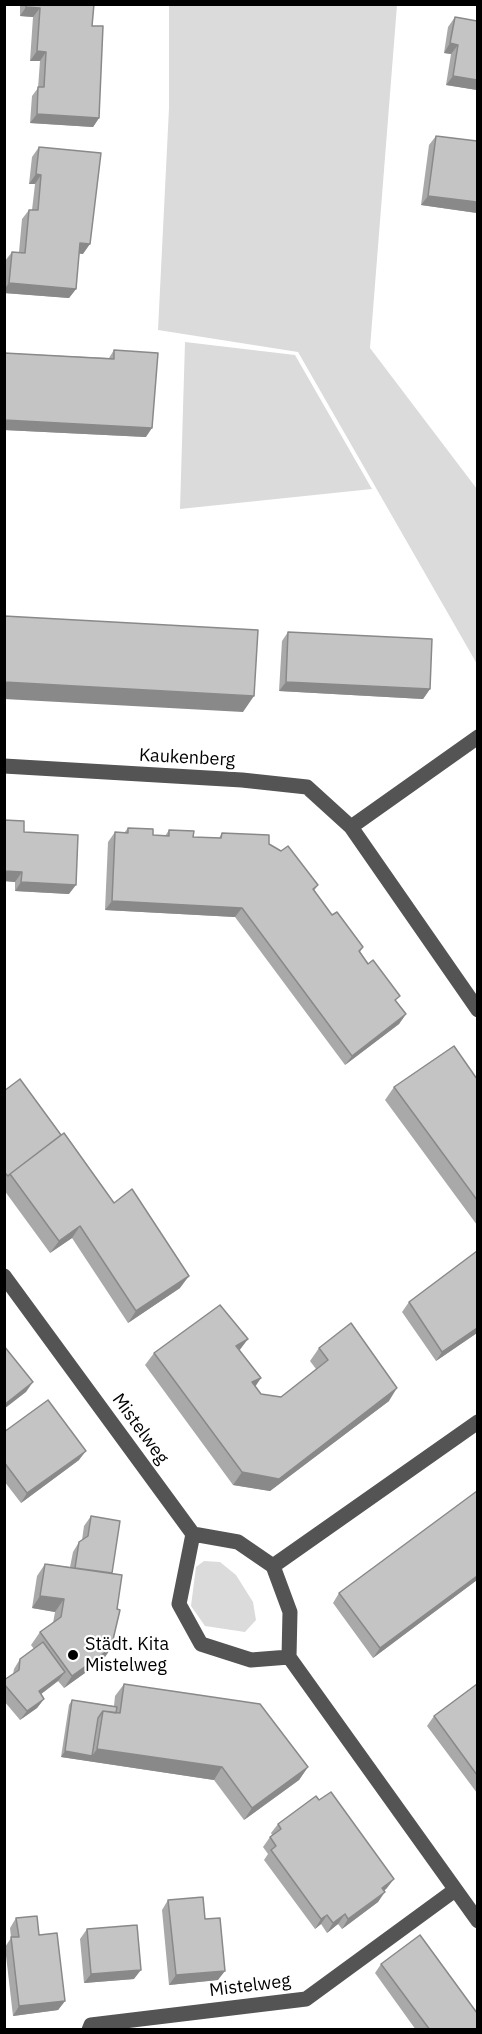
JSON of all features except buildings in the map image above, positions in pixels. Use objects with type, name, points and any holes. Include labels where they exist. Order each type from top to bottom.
[{"type":"street","points":[[351,827],[477,736]]},
{"type":"street","name":"Kaukenberg","points":[[4,766],[242,780],[308,787],[351,827],[477,1010]]},
{"type":"street","name":"Mistelweg","points":[[4,1276],[193,1534]]},
{"type":"street","points":[[273,1566],[477,1422]]},
{"type":"street","points":[[289,1657],[251,1660],[201,1644],[179,1604],[193,1534],[238,1542],[273,1566],[290,1612],[289,1657],[477,1921]]},
{"type":"street","name":"Mistelweg","points":[[89,2030],[92,2025],[306,1999],[455,1890]]},
{"type":"shaded area","points":[[169,5],[397,5],[370,348],[477,489],[477,664],[298,352],[158,330],[169,108]]},
{"type":"shaded area","points":[[185,342],[295,355],[372,489],[180,509]]},
{"type":"shaded area","points":[[204,1561],[220,1562],[236,1575],[253,1602],[256,1620],[245,1632],[205,1626],[191,1606],[196,1567]]},
{"type":"place","name":"Städt. Kita Mistelweg","points":[[73,1655]]}]
